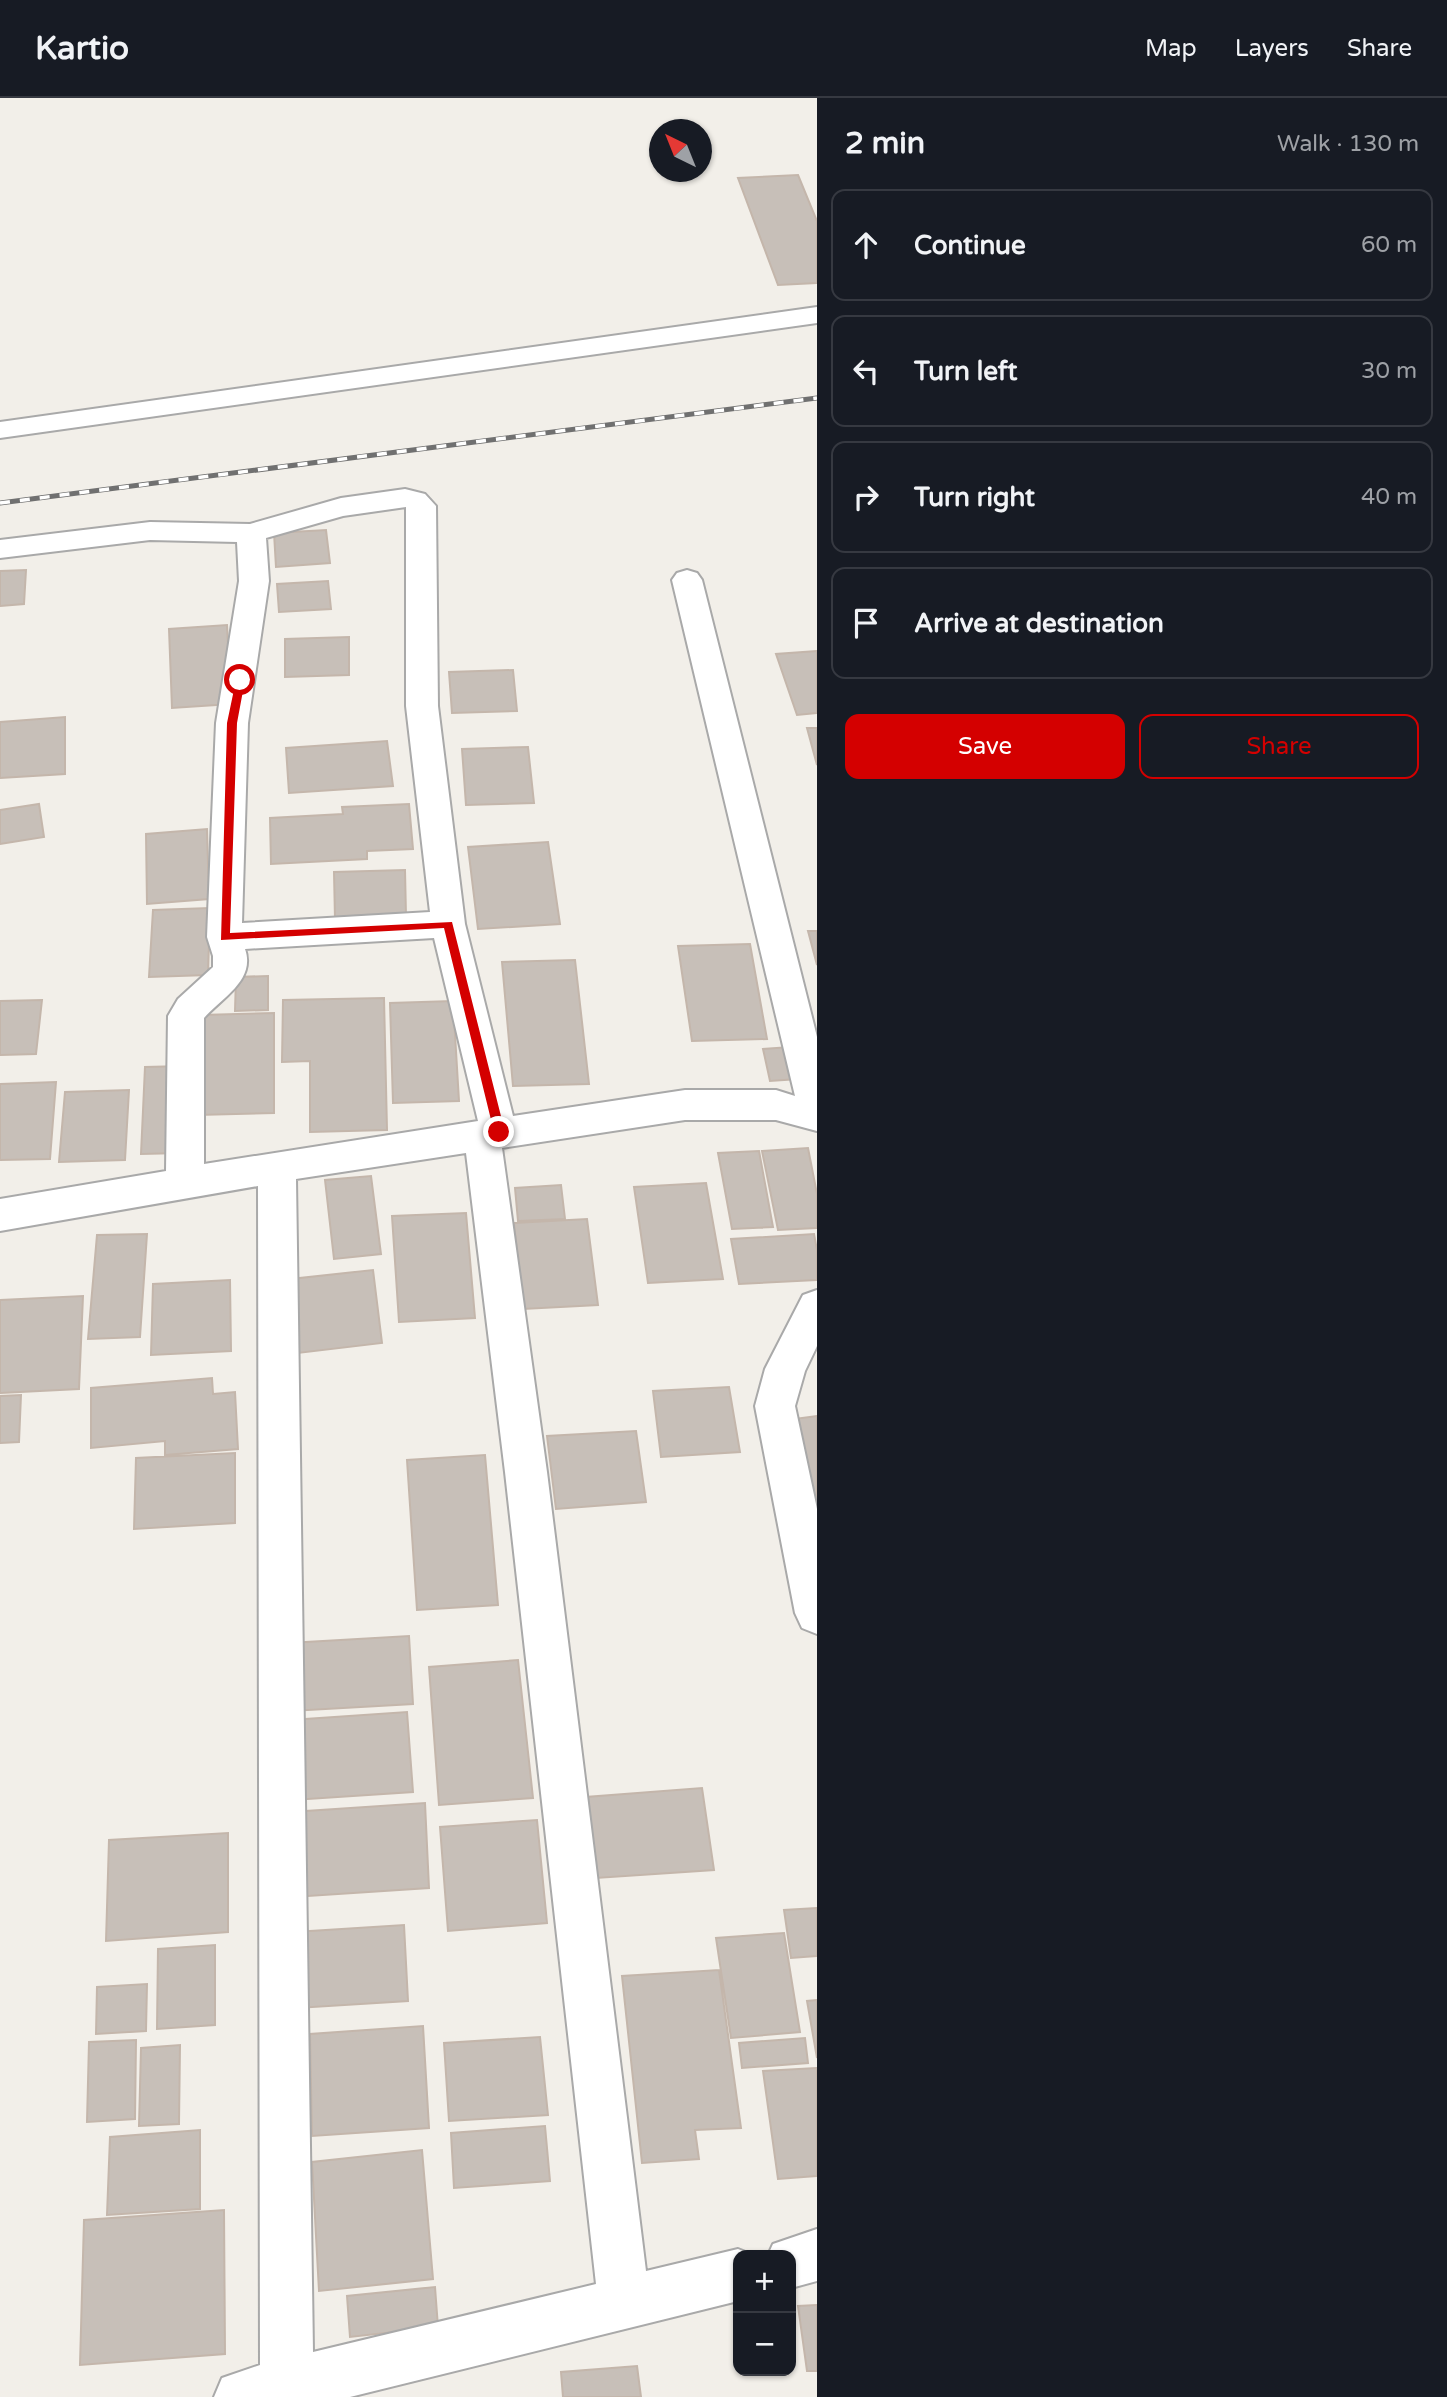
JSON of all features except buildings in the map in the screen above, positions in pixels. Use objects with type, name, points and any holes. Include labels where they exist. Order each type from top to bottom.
[{"type":"street","points":[[0,430],[817,315]]},
{"type":"street","points":[[0,549],[150,531],[251,533],[341,507],[405,498],[415,500],[422,506],[422,706],[448,924],[491,1134],[526,1472],[624,2302]]},
{"type":"street","points":[[185,1184],[186,1016],[190,1007],[230,970],[231,960],[225,937],[232,723],[254,581],[251,533]]},
{"type":"street","points":[[687,580],[817,1110]]},
{"type":"street","points":[[225,937],[448,924]]},
{"type":"street","points":[[0,1215],[277,1167],[685,1105],[776,1105],[817,1116]]},
{"type":"street","points":[[277,1167],[264,2392],[733,2275]]},
{"type":"street","points":[[817,1307],[785,1368],[775,1406],[817,1613]]},
{"type":"street","points":[[796,2261],[817,2255]]},
{"type":"railway","points":[[0,503],[817,398]]},
{"type":"route","points":[[240,680],[232,723],[225,937],[448,924],[499,1132]]}]
